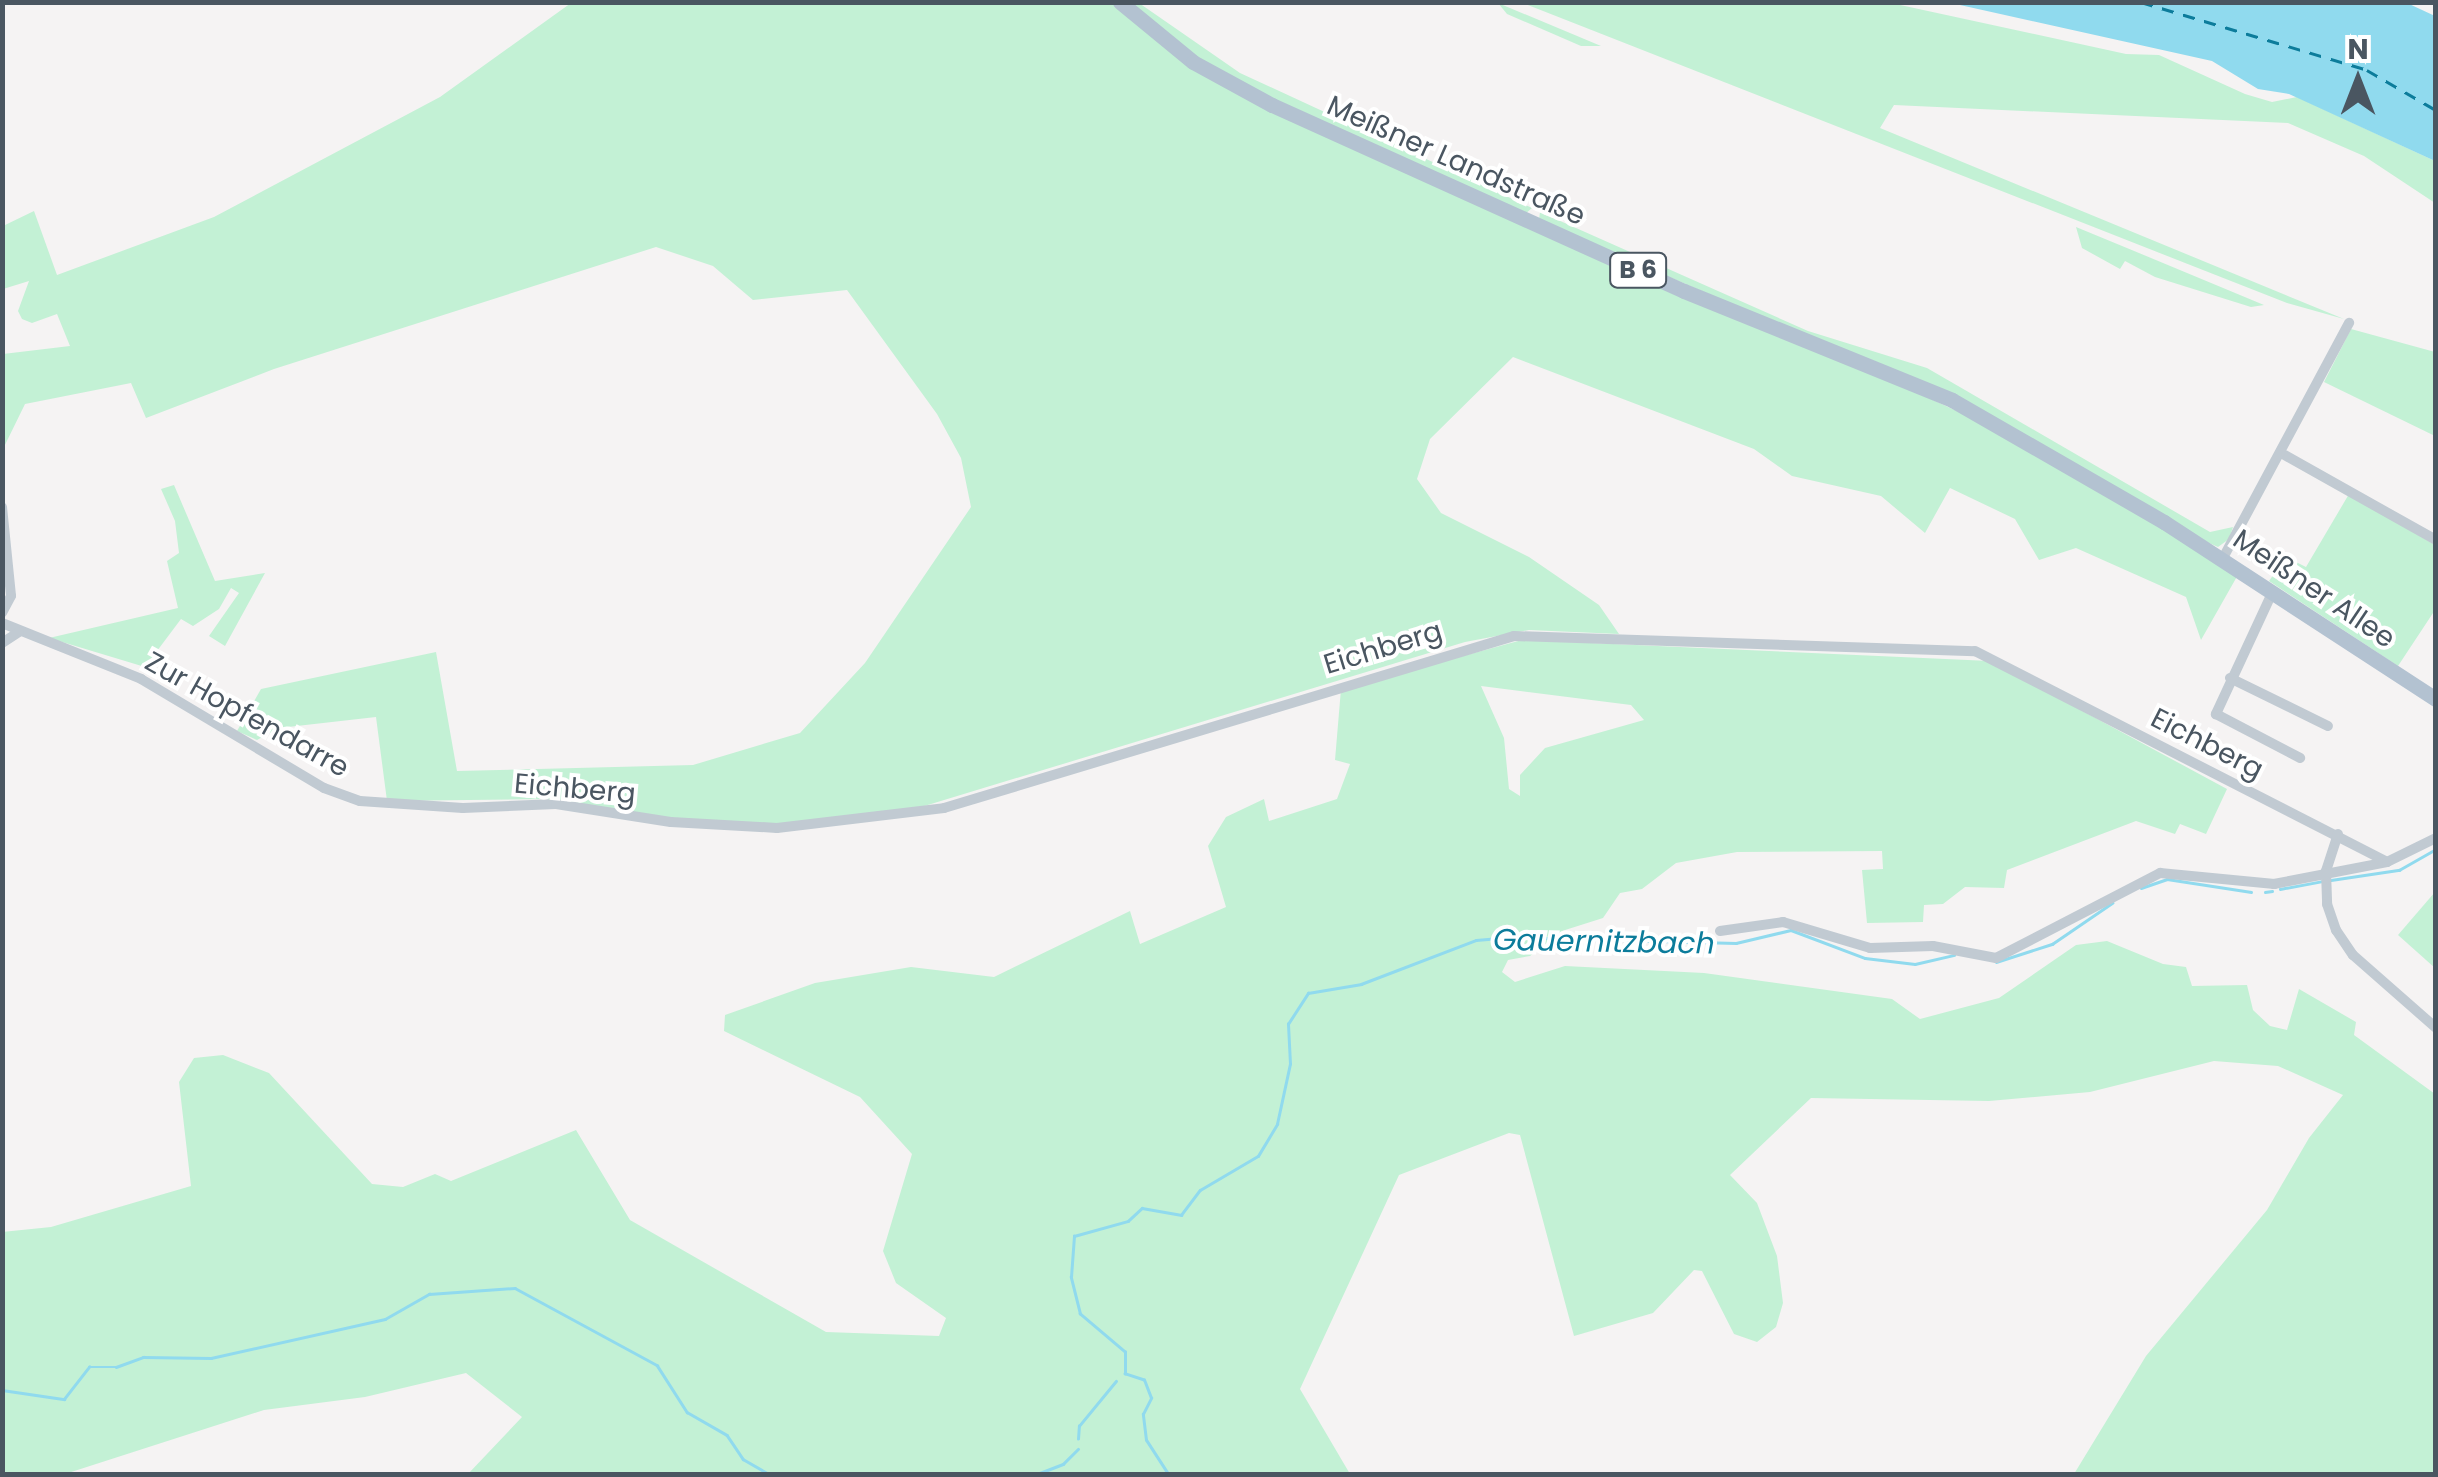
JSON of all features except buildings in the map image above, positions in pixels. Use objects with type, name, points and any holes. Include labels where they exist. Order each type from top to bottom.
[{"type":"main road","name":"Meißner Landstraße","points":[[1120,2],[1233,86],[1684,291],[1952,400],[2164,522]]},
{"type":"main road","name":"Meißner Allee","points":[[2164,522],[2436,699]]},
{"type":"street","points":[[2222,558],[2349,324]]},
{"type":"street","points":[[2282,453],[2436,540]]},
{"type":"street","points":[[2,507],[12,596],[2,613]]},
{"type":"street","points":[[2273,591],[2216,714],[2300,758]]},
{"type":"street","name":"Zur Hopfendarre","points":[[2,623],[141,680],[324,788],[360,801]]},
{"type":"street","points":[[2,643],[19,632]]},
{"type":"street","name":"Eichberg","points":[[360,801],[462,808],[556,804],[734,828],[885,818],[973,799],[1477,642],[1546,636],[1975,651],[2387,862]]},
{"type":"street","points":[[2230,678],[2328,726]]},
{"type":"street","points":[[2338,834],[2327,877],[2329,912],[2353,955],[2436,1028]]},
{"type":"street","points":[[1720,930],[1782,922],[1870,948],[1933,946],[1996,958],[2160,873],[2258,885],[2327,877],[2387,862],[2436,838]]},
{"type":"green space","points":[[571,3],[1112,3],[1170,51],[1970,417],[2239,573],[2201,640],[2186,597],[2076,548],[2039,560],[2015,519],[1950,488],[1925,533],[1881,496],[1792,476],[1754,449],[1513,357],[1430,439],[1417,479],[1441,513],[1529,557],[1599,605],[1619,634],[1529,630],[1465,642],[908,811],[786,825],[672,818],[546,799],[387,801],[376,717],[279,728],[257,740],[237,731],[261,689],[436,652],[457,771],[693,765],[800,733],[865,663],[971,507],[961,458],[937,414],[847,290],[753,300],[713,266],[656,247],[274,369],[146,418],[131,383],[25,404],[3,449],[3,354],[70,346],[57,314],[32,323],[22,319],[18,311],[29,281],[3,289],[3,226],[34,211],[57,275],[214,217],[440,97]]},
{"type":"green space","points":[[1129,3],[1139,3],[1240,73],[1532,208],[1525,214],[1287,107],[1197,57]]},
{"type":"green space","points":[[1498,3],[1601,46],[1581,46],[1507,14]]},
{"type":"green space","points":[[1523,3],[1891,3],[2126,54],[2159,55],[2245,94],[2272,102],[2297,97],[2435,161],[2435,203],[2364,156],[2288,123],[1894,105],[1880,128],[2344,319],[2287,303]]},
{"type":"green space","points":[[1540,212],[1808,331],[1927,368],[2210,532],[2233,527],[2229,539],[2218,547],[2209,543],[1995,419],[1539,220]]},
{"type":"green space","points":[[2076,227],[2264,305],[2251,307],[2155,277],[2125,261],[2120,269],[2082,248]]},
{"type":"green space","points":[[2351,329],[2435,352],[2435,436],[2324,382]]},
{"type":"green space","points":[[174,485],[215,581],[265,573],[225,646],[209,636],[239,593],[231,588],[219,609],[193,626],[181,619],[145,667],[49,638],[178,608],[167,561],[179,553],[175,521],[161,489]]},
{"type":"green space","points":[[2349,494],[2435,545],[2435,610],[2398,666],[2269,581],[2286,557],[2306,567]]},
{"type":"green space","points":[[1522,640],[1990,661],[2227,789],[2206,834],[2180,824],[2175,834],[2136,821],[2007,870],[2004,888],[1965,887],[1943,904],[1924,905],[1923,922],[1867,923],[1862,870],[1883,869],[1882,851],[1737,852],[1676,863],[1642,889],[1620,893],[1603,918],[1562,931],[1530,956],[1508,960],[1502,972],[1515,982],[1565,966],[1704,973],[1892,999],[1920,1019],[1999,998],[2076,945],[2107,941],[2163,964],[2186,967],[2192,986],[2247,985],[2253,1010],[2270,1026],[2287,1030],[2299,989],[2356,1022],[2354,1035],[2435,1094],[2435,1474],[2074,1474],[2146,1356],[2267,1210],[2309,1138],[2343,1095],[2278,1066],[2214,1061],[2090,1092],[1989,1101],[1811,1098],[1730,1175],[1757,1203],[1777,1256],[1783,1303],[1776,1327],[1757,1342],[1734,1334],[1702,1271],[1694,1270],[1653,1313],[1574,1336],[1520,1135],[1509,1133],[1399,1175],[1300,1389],[1350,1474],[468,1474],[522,1417],[466,1373],[365,1397],[264,1410],[65,1474],[3,1474],[2,1232],[51,1227],[191,1186],[179,1082],[194,1058],[223,1055],[269,1073],[372,1184],[403,1187],[435,1174],[451,1181],[576,1130],[630,1220],[826,1332],[939,1336],[946,1318],[896,1283],[883,1251],[912,1154],[860,1097],[724,1031],[725,1015],[815,983],[911,967],[994,977],[1130,911],[1140,944],[1226,907],[1208,846],[1226,817],[1264,799],[1269,821],[1337,799],[1350,764],[1335,760],[1341,689]],"holes":[[[1481,686],[1631,705],[1644,720],[1545,748],[1520,775],[1520,796],[1509,789],[1504,738]]]},
{"type":"green space","points":[[2435,892],[2435,968],[2398,935]]},
{"type":"water","points":[[1951,3],[2407,3],[2435,16],[2435,161],[2289,94],[2258,89],[2212,61]]},
{"type":"waterway","name":"Gauernitzbach","points":[[2331,880],[2399,870],[2436,849]]},
{"type":"waterway","name":"Gauernitzbach","points":[[2141,888],[2167,879],[2251,892]]},
{"type":"waterway","name":"Gauernitzbach","points":[[2280,889],[2323,881]]},
{"type":"waterway","name":"Gauernitzbach","points":[[2265,892],[2272,891]]},
{"type":"waterway","name":"Gauernitzbach","points":[[1996,962],[2052,944],[2112,903]]},
{"type":"waterway","name":"Gauernitzbach","points":[[1168,1474],[1146,1440],[1143,1414],[1151,1398],[1144,1380],[1125,1374],[1125,1352],[1080,1314],[1071,1277],[1074,1236],[1128,1221],[1142,1208],[1181,1215],[1200,1190],[1258,1156],[1277,1124],[1290,1064],[1288,1024],[1308,993],[1361,984],[1476,940],[1508,937],[1736,943],[1791,930],[1865,958],[1915,964],[1954,955]]},
{"type":"waterway","points":[[2,1390],[64,1399],[89,1367],[116,1367],[143,1357],[211,1358],[385,1319],[429,1294],[515,1288],[657,1365],[687,1412],[727,1435],[743,1459],[769,1474]]},
{"type":"waterway","points":[[1078,1439],[1079,1426],[1116,1381]]},
{"type":"waterway","points":[[1037,1474],[1063,1464],[1078,1449]]},
{"type":"waterway","points":[[774,1474],[784,1474]]},
{"type":"ferry route","points":[[2141,2],[2367,70],[2436,110]]}]
